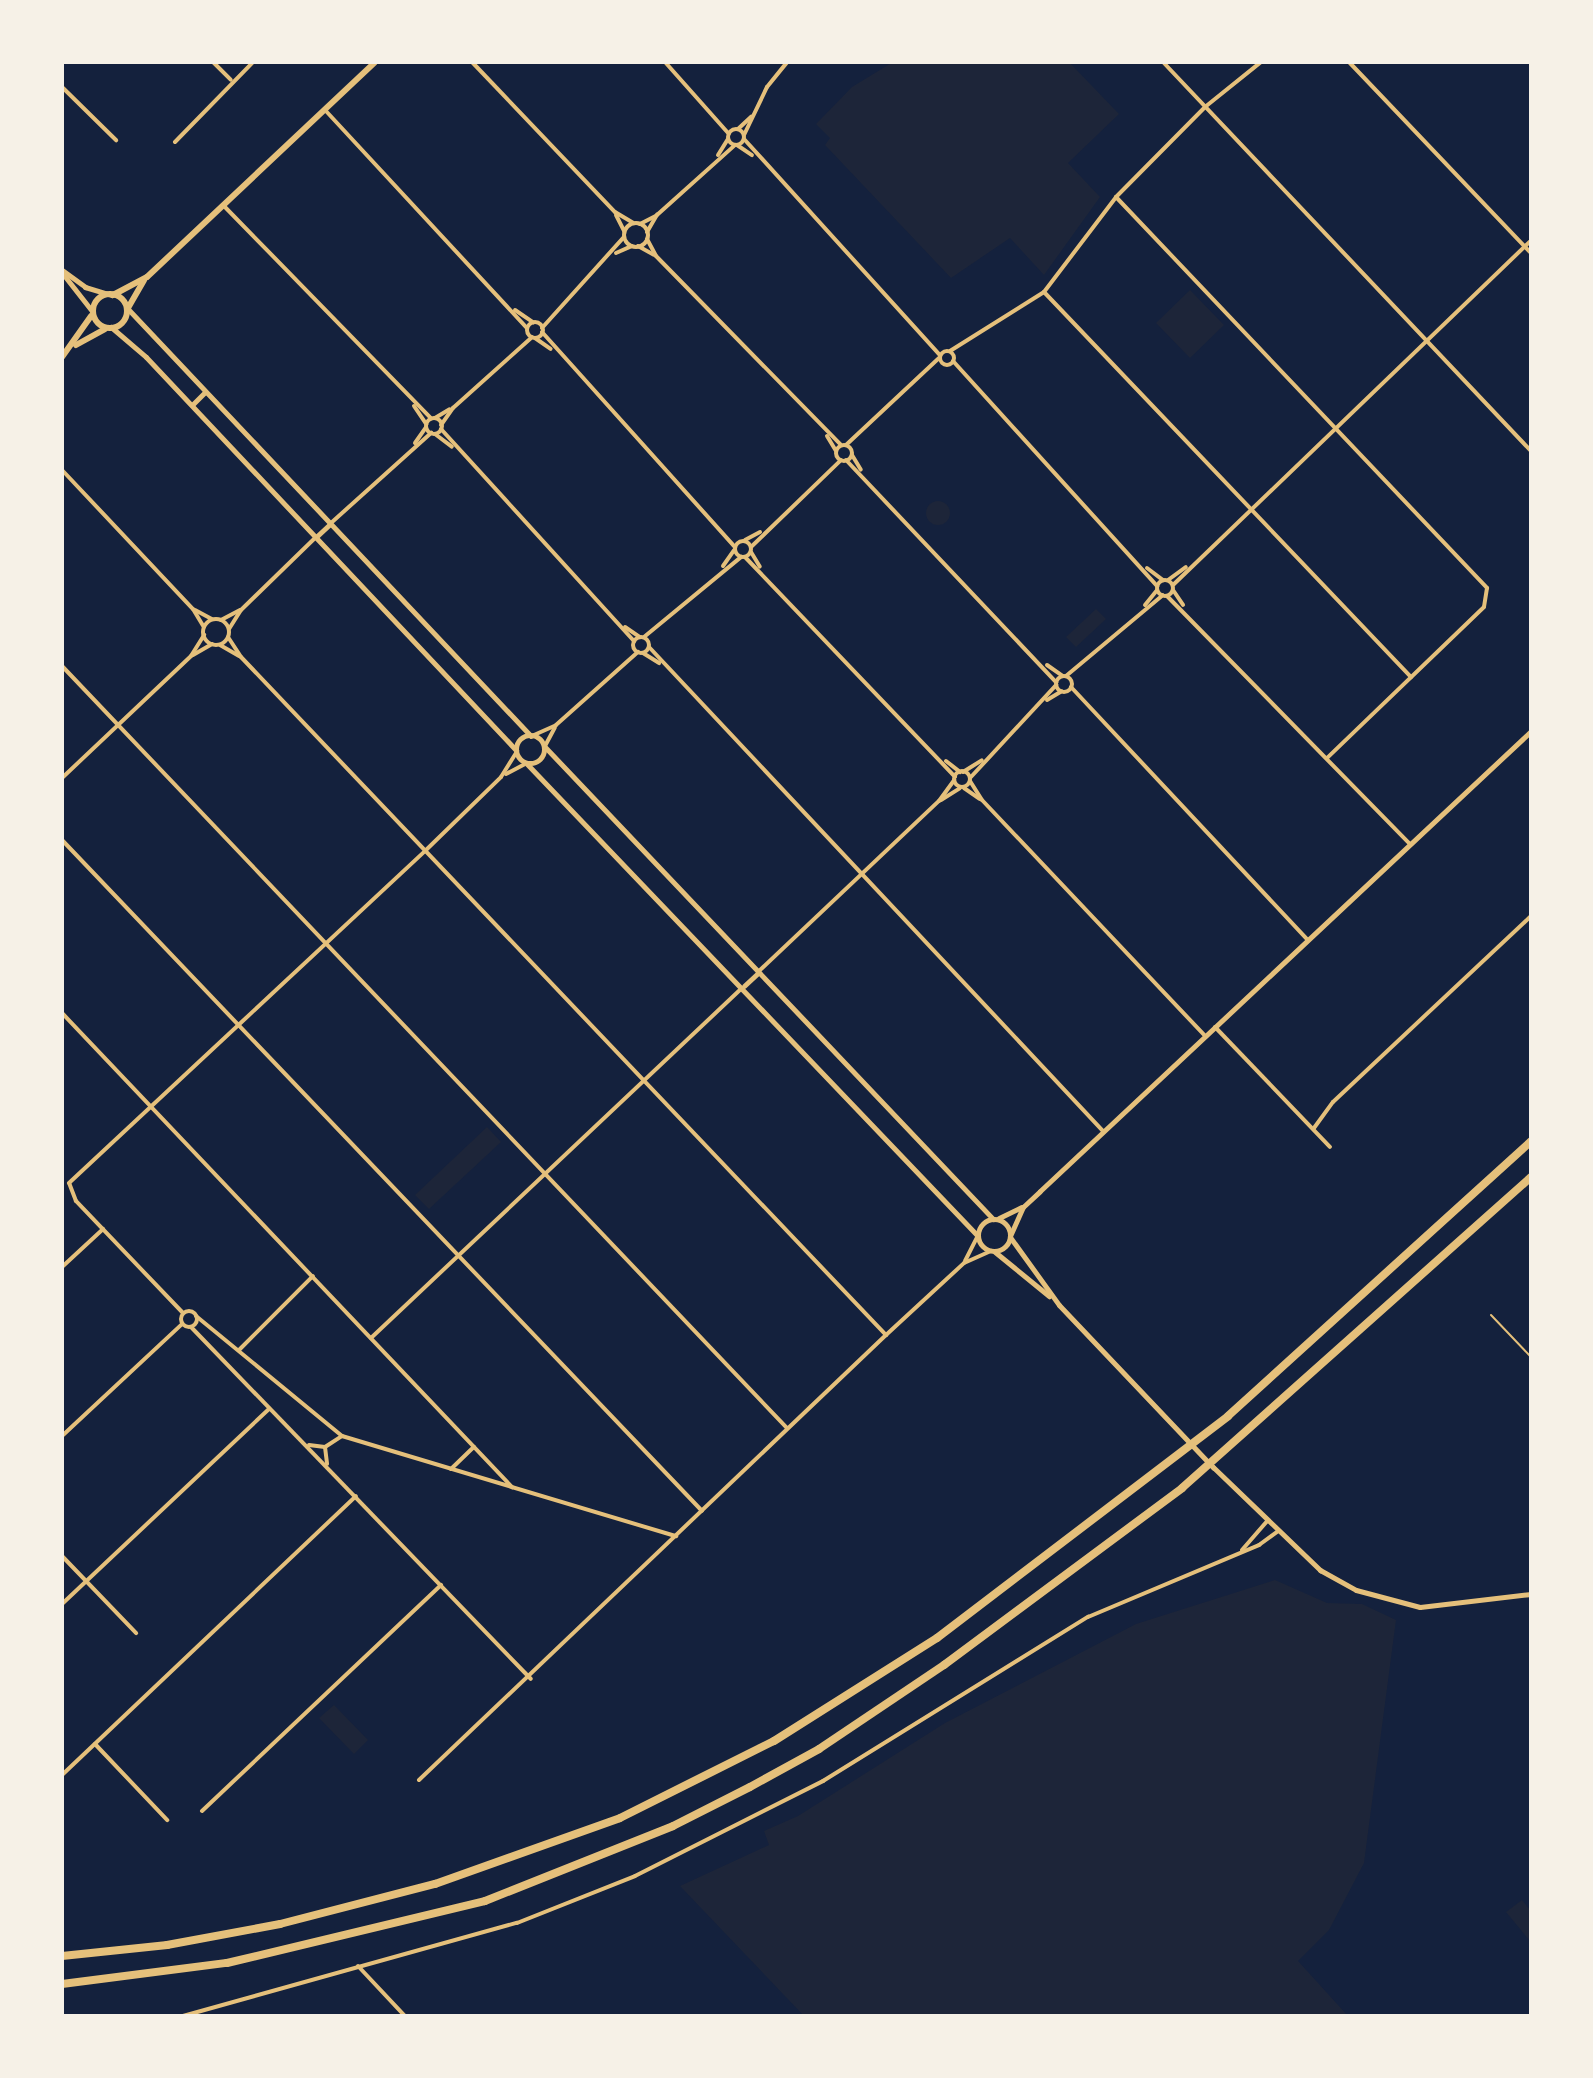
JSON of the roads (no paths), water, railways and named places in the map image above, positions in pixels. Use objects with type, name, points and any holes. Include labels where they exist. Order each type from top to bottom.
[{"type":"highway","points":[[62,1956],[167,1945],[280,1924],[435,1884],[620,1818],[774,1741],[937,1638],[1228,1416],[1531,1141]]},
{"type":"highway","points":[[62,1984],[227,1963],[485,1901],[673,1826],[764,1780],[944,1665],[1182,1488],[1531,1177]]},
{"type":"main road","points":[[74,347],[97,301],[147,277],[375,62]]},
{"type":"main road","points":[[62,357],[110,327],[128,309],[147,277]]},
{"type":"main road","points":[[113,295],[128,309]]},
{"type":"main road","points":[[92,312],[97,323],[110,327]]},
{"type":"street","points":[[213,62],[231,80]]},
{"type":"street","points":[[175,142],[231,80],[253,62]]},
{"type":"street","points":[[472,62],[615,212],[640,224],[657,215],[744,137],[754,114],[787,62]]},
{"type":"street","points":[[665,62],[732,133],[736,145],[754,156],[931,341],[940,357],[966,378],[1142,565],[1157,588],[1186,611],[1410,844]]},
{"type":"street","points":[[1163,62],[1531,451]]},
{"type":"street","points":[[928,373],[950,362],[966,345],[1044,292],[1116,197],[1205,107],[1261,62]]},
{"type":"street","points":[[1349,62],[1531,253]]},
{"type":"street","points":[[62,87],[116,140]]},
{"type":"street","points":[[324,109],[513,309],[527,330],[556,352]]},
{"type":"street","points":[[714,161],[732,133],[754,114]]},
{"type":"street","points":[[732,133],[744,137],[754,156]]},
{"type":"street","points":[[1116,197],[1487,588],[1488,597],[1327,758]]},
{"type":"street","points":[[223,205],[411,402],[433,418],[457,451]]},
{"type":"street","points":[[615,212],[624,234],[635,246],[656,256]]},
{"type":"street","points":[[657,215],[647,232],[647,239],[656,256],[827,435],[852,453],[862,471],[1045,664],[1056,683],[1083,704],[1307,939]]},
{"type":"street","points":[[413,445],[441,427],[453,408],[514,350],[542,330],[556,311],[614,254],[633,223]]},
{"type":"street","points":[[640,224],[647,232]]},
{"type":"street","points":[[614,254],[647,239]]},
{"type":"street","points":[[1141,610],[1165,596],[1190,565],[1531,241]]},
{"type":"street","points":[[62,272],[85,287],[113,295]]},
{"type":"street","points":[[62,272],[92,312]]},
{"type":"street","points":[[1044,292],[1411,677]]},
{"type":"street","points":[[128,309],[204,393],[545,747],[757,974],[994,1219],[1006,1224],[1010,1236],[1059,1305]]},
{"type":"street","points":[[513,309],[535,322],[556,352],[721,528],[743,557],[763,573],[940,758],[962,787],[982,800],[1204,1035]]},
{"type":"street","points":[[514,350],[535,322],[556,311]]},
{"type":"street","points":[[110,327],[192,405],[526,764],[744,986],[977,1236],[1059,1305],[1278,1531],[1332,1578],[1391,1602],[1446,1607],[1531,1594]]},
{"type":"street","points":[[931,341],[948,350]]},
{"type":"street","points":[[827,469],[844,445],[860,437],[928,373],[940,357],[948,350],[966,345]]},
{"type":"street","points":[[948,350],[950,362]]},
{"type":"street","points":[[192,405],[204,393]]},
{"type":"street","points":[[411,402],[426,426],[457,451],[623,625],[640,652],[661,665]]},
{"type":"street","points":[[220,645],[228,637],[229,629],[241,610],[413,445],[433,418],[453,408]]},
{"type":"street","points":[[827,435],[836,453],[862,471]]},
{"type":"street","points":[[722,568],[751,550],[763,531],[827,469],[852,453],[860,437]]},
{"type":"street","points":[[62,470],[193,609],[204,627],[204,635],[191,656]]},
{"type":"street","points":[[721,528],[751,550],[763,573]]},
{"type":"street","points":[[623,662],[634,643],[660,627],[722,568],[742,541],[763,531]]},
{"type":"street","points":[[1142,565],[1166,580],[1186,611]]},
{"type":"street","points":[[1045,701],[1056,683],[1080,668],[1141,610],[1157,588],[1190,565]]},
{"type":"street","points":[[193,609],[221,620],[241,610]]},
{"type":"street","points":[[204,627],[214,619]]},
{"type":"street","points":[[221,620],[229,629]]},
{"type":"street","points":[[623,625],[642,637],[661,665],[1103,1131]]},
{"type":"street","points":[[501,777],[526,764],[545,747],[556,725],[623,662],[649,645],[660,627]]},
{"type":"street","points":[[204,635],[212,644]]},
{"type":"street","points":[[228,637],[241,657],[886,1335]]},
{"type":"street","points":[[62,778],[191,656],[212,644],[241,657]]},
{"type":"street","points":[[1045,664],[1064,676],[1083,704]]},
{"type":"street","points":[[62,666],[787,1428]]},
{"type":"street","points":[[939,801],[954,778],[983,759],[1045,701],[1064,691],[1080,668]]},
{"type":"street","points":[[62,1182],[70,1183],[153,1108],[425,851],[501,777],[516,751],[532,735],[556,725]]},
{"type":"street","points":[[964,1263],[977,1236],[994,1219],[1023,1207],[1531,731]]},
{"type":"street","points":[[940,758],[970,779],[982,800]]},
{"type":"street","points":[[371,1338],[939,801],[962,787],[983,759]]},
{"type":"street","points":[[62,840],[702,1511]]},
{"type":"street","points":[[1314,1128],[1333,1102],[1531,916]]},
{"type":"street","points":[[62,1013],[512,1487]]},
{"type":"street","points":[[1213,1026],[1330,1147]]},
{"type":"street","points":[[70,1183],[76,1201],[183,1313],[196,1316],[240,1349],[342,1436],[676,1536]]},
{"type":"street","points":[[419,1780],[531,1679],[787,1428],[964,1263],[992,1251],[1010,1236],[1023,1207]]},
{"type":"street","points":[[62,1267],[103,1229]]},
{"type":"street","points":[[240,1349],[313,1276]]},
{"type":"street","points":[[62,1436],[182,1324],[183,1313]]},
{"type":"street","points":[[191,1327],[196,1316]]},
{"type":"street","points":[[182,1324],[191,1327],[306,1443],[531,1679]]},
{"type":"street","points":[[62,1604],[269,1409]]},
{"type":"street","points":[[333,1430],[333,1439]]},
{"type":"street","points":[[325,1447],[342,1436]]},
{"type":"street","points":[[306,1443],[325,1447]]},
{"type":"street","points":[[325,1447],[327,1466]]},
{"type":"street","points":[[451,1469],[474,1447]]},
{"type":"street","points":[[62,1775],[356,1496]]},
{"type":"street","points":[[1240,1551],[1267,1521]]},
{"type":"street","points":[[183,2016],[517,1923],[635,1876],[823,1781],[1088,1617],[1261,1544],[1278,1531]]},
{"type":"street","points":[[62,1556],[136,1633]]},
{"type":"street","points":[[202,1811],[441,1585]]},
{"type":"street","points":[[95,1744],[167,1820]]},
{"type":"street","points":[[358,1966],[405,2016]]},
{"type":"lane","points":[[1491,1315],[1531,1357]]}]
